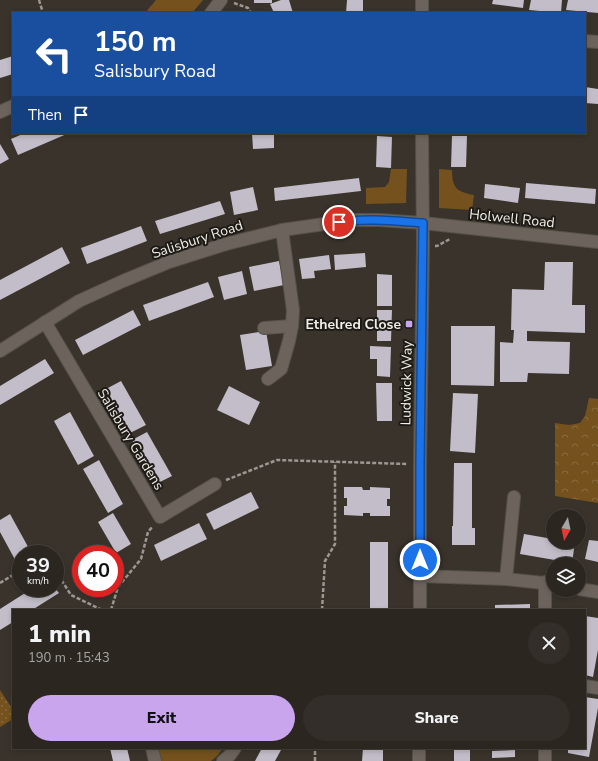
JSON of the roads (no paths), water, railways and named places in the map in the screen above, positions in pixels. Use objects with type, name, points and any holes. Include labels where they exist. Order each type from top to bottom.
[{"type":"street","points":[[212,12],[221,0]]},
{"type":"street","points":[[422,0],[422,12]]},
{"type":"street","points":[[586,41],[598,42]]},
{"type":"street","points":[[0,112],[12,106]]},
{"type":"street","name":"Ludwick Way","points":[[420,609],[423,223],[422,134]]},
{"type":"street","name":"Salisbury Road","points":[[0,351],[79,301],[169,262],[226,244],[282,230],[353,220],[423,223]]},
{"type":"street","name":"Holwell Road","points":[[423,223],[598,242]]},
{"type":"street","points":[[268,379],[281,369],[292,326],[293,310],[282,230]]},
{"type":"street","name":"Salisbury Gardens","points":[[44,322],[160,517],[215,484]]},
{"type":"street","points":[[264,328],[292,326]]},
{"type":"street","points":[[506,579],[514,497]]},
{"type":"street","points":[[420,576],[506,579],[546,583]]},
{"type":"street","points":[[586,590],[598,592]]},
{"type":"street","points":[[545,609],[547,597]]},
{"type":"street","points":[[586,686],[598,688]]},
{"type":"street","points":[[152,749],[155,761]]},
{"type":"street","points":[[224,761],[235,749]]},
{"type":"street","points":[[419,749],[419,761]]},
{"type":"street","points":[[545,749],[545,761]]},
{"type":"place","name":"Ethelred Close","points":[[409,324]]}]
